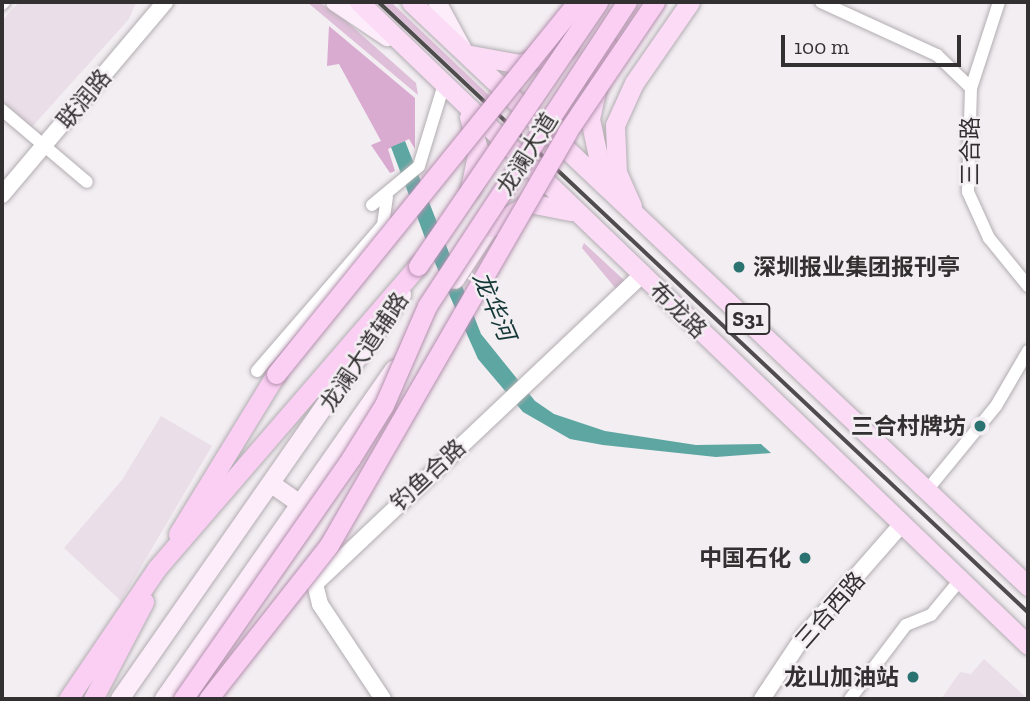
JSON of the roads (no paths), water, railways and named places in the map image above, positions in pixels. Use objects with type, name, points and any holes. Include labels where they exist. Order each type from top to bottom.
[{"type":"highway","points":[[93,699],[249,411],[577,2]]},
{"type":"highway","name":"龙澜大道","points":[[68,699],[158,568],[419,267],[600,2]]},
{"type":"highway","name":"龙澜大道","points":[[183,699],[384,405],[432,306],[627,2]]},
{"type":"highway","points":[[208,699],[329,545],[567,132],[655,2]]},
{"type":"main road","points":[[335,2],[402,47]]},
{"type":"main road","name":"布龙路","points":[[411,2],[1028,586]]},
{"type":"main road","points":[[438,2],[464,52],[520,64],[556,56],[574,42]]},
{"type":"main road","name":"龙澜大道辅路","points":[[120,699],[273,485],[600,2]]},
{"type":"main road","name":"龙澜大道辅路","points":[[164,699],[300,504],[432,306],[486,234],[636,2]]},
{"type":"main road","points":[[647,226],[617,173],[615,125],[634,83],[690,2]]},
{"type":"main road","name":"布龙路","points":[[364,3],[402,47],[450,89],[1028,645]]},
{"type":"main road","points":[[606,45],[590,119],[595,165],[611,193]]},
{"type":"main road","points":[[450,89],[478,149],[460,211]]},
{"type":"main road","points":[[486,234],[529,203],[559,205],[582,216]]},
{"type":"main road","points":[[273,485],[300,504]]},
{"type":"street","name":"联润路","points":[[2,195],[165,2]]},
{"type":"street","points":[[821,2],[937,55],[971,88]]},
{"type":"street","name":"三合路","points":[[999,2],[971,88],[968,192],[989,238],[1028,286]]},
{"type":"street","points":[[372,205],[387,197],[419,166],[450,89]]},
{"type":"street","points":[[2,110],[87,182]]},
{"type":"street","points":[[257,370],[383,225],[387,197]]},
{"type":"street","name":"钓鱼合路","points":[[383,699],[320,604],[315,584],[642,275]]},
{"type":"street","points":[[928,489],[996,407],[1028,351]]},
{"type":"street","name":"三合西路","points":[[762,699],[803,637],[902,524]]},
{"type":"street","points":[[849,699],[906,625],[931,615],[960,580]]},
{"type":"water","points":[[405,141],[481,334],[535,401],[554,414],[605,431],[696,445],[761,444],[771,453],[716,457],[603,445],[570,439],[523,412],[478,359],[431,254],[391,147]]},
{"type":"railway","points":[[379,2],[1028,612]]},
{"type":"place","name":"深圳报业集团报刊亭","points":[[739,267]]},
{"type":"place","name":"三合村牌坊","points":[[980,426]]},
{"type":"place","name":"中国石化","points":[[805,558]]},
{"type":"place","name":"龙山加油站","points":[[913,677]]},
{"type":"water label","name":"龙华河","points":[[494,306]]}]
